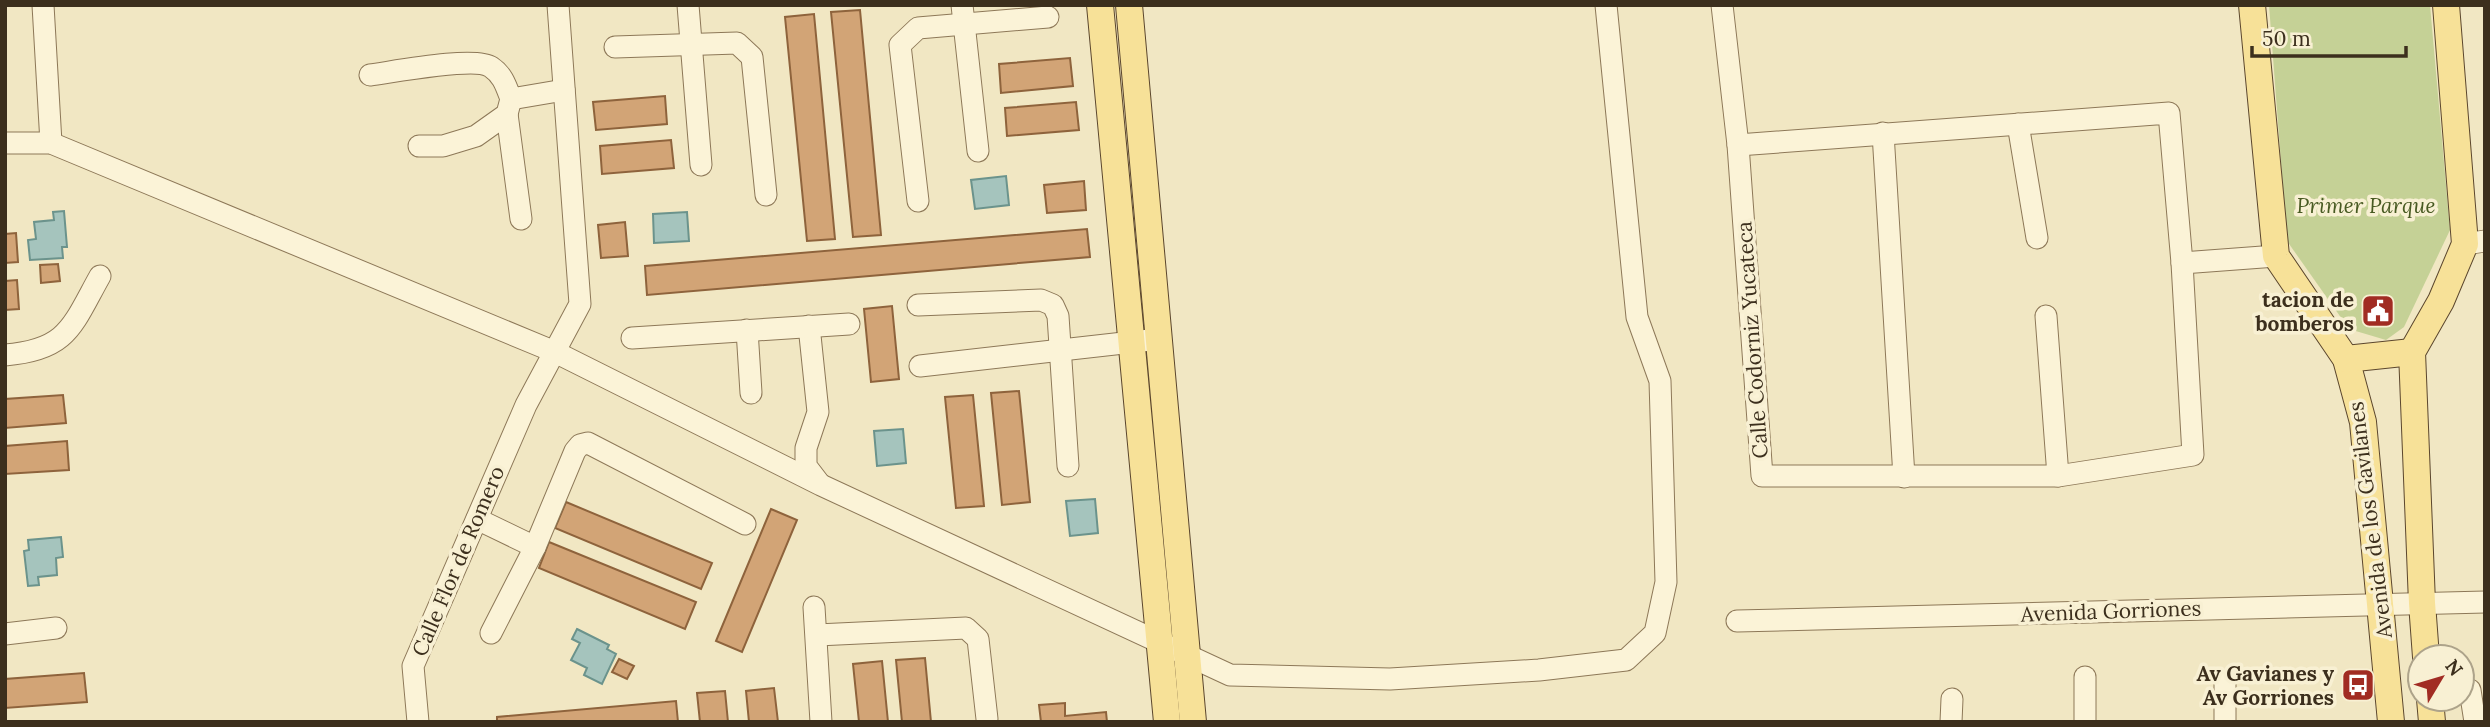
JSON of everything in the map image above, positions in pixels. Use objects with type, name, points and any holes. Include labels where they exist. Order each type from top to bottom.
[{"type":"main road","points":[[1100,5],[1167,722]]},
{"type":"main road","points":[[1129,5],[1193,722]]},
{"type":"main road","name":"Avenida de los Gavilanes","points":[[2252,5],[2276,256],[2346,359],[2362,422],[2391,722]]},
{"type":"main road","points":[[2346,359],[2412,352],[2475,243],[2446,5]]},
{"type":"main road","name":"Avenida de los Gavilanes","points":[[2412,352],[2425,643]]},
{"type":"street","points":[[43,5],[51,143]]},
{"type":"street","name":"Calle Flor de Romero","points":[[418,722],[413,666],[526,405],[580,304],[558,5]]},
{"type":"street","points":[[688,5],[701,165]]},
{"type":"street","points":[[5,143],[51,143],[555,352],[821,485],[1230,675],[1390,679],[1539,670],[1626,660],[1656,633],[1666,582],[1660,381],[1637,317],[1606,5]]},
{"type":"street","name":"Calle Codorniz Yucateca","points":[[1722,5],[1738,145],[1762,476],[2058,476],[2193,455],[2182,263],[2169,113],[1738,145]]},
{"type":"street","points":[[962,15],[978,151]]},
{"type":"street","points":[[918,201],[900,45],[918,28],[962,15],[1048,17]]},
{"type":"street","points":[[615,47],[737,43],[752,57],[766,195]]},
{"type":"street","points":[[370,75],[463,63],[489,65],[503,77],[509,107],[521,219]]},
{"type":"street","points":[[419,146],[443,146],[476,136],[509,107],[564,90]]},
{"type":"street","points":[[2018,124],[2037,238]]},
{"type":"street","points":[[1883,133],[1904,477]]},
{"type":"street","points":[[2182,263],[2276,256]]},
{"type":"street","points":[[5,355],[26,353],[52,344],[71,329],[100,276]]},
{"type":"street","points":[[918,305],[1041,300],[1053,305],[1058,316],[1068,466]]},
{"type":"street","points":[[2046,316],[2058,476]]},
{"type":"street","points":[[632,338],[849,324]]},
{"type":"street","points":[[809,326],[818,412],[806,448],[806,466],[821,485]]},
{"type":"street","points":[[747,330],[751,393]]},
{"type":"street","points":[[920,366],[1159,339]]},
{"type":"street","points":[[491,633],[535,547],[575,451],[580,445],[589,443],[746,524]]},
{"type":"street","points":[[477,519],[535,547]]},
{"type":"street","name":"Avenida Gorriones","points":[[1737,621],[2485,602]]},
{"type":"street","points":[[814,607],[821,722]]},
{"type":"street","points":[[5,634],[56,628]]},
{"type":"street","points":[[817,635],[966,628],[978,639],[987,719]]},
{"type":"street","points":[[2085,677],[2085,722]]},
{"type":"street","points":[[2225,682],[2225,722]]},
{"type":"street","points":[[1951,722],[1952,699]]},
{"type":"green space","name":"Primer Parque","points":[[2269,5],[2430,5],[2450,230],[2404,327],[2386,340],[2349,329],[2287,241]]},
{"type":"water","points":[[1006,176],[1009,205],[975,209],[971,180]]},
{"type":"water","points":[[64,211],[67,247],[62,247],[63,258],[30,260],[28,240],[36,239],[34,222],[54,220],[53,212]]},
{"type":"water","points":[[687,212],[689,241],[654,243],[653,214]]},
{"type":"water","points":[[903,429],[906,463],[877,466],[874,431]]},
{"type":"water","points":[[1095,499],[1098,533],[1070,536],[1066,501]]},
{"type":"water","points":[[61,537],[63,557],[56,558],[57,575],[38,577],[39,585],[28,586],[24,551],[29,550],[28,540]]},
{"type":"water","points":[[577,629],[609,645],[607,649],[616,654],[602,684],[584,675],[587,668],[571,660],[580,643],[572,639]]},
{"type":"building","points":[[860,10],[881,235],[853,237],[831,12]]},
{"type":"building","points":[[814,14],[835,239],[807,241],[785,17]]},
{"type":"building","points":[[1070,58],[1073,86],[1001,93],[999,64]]},
{"type":"building","points":[[665,96],[667,124],[596,130],[593,102]]},
{"type":"building","points":[[1076,102],[1079,130],[1007,136],[1005,108]]},
{"type":"building","points":[[671,140],[674,168],[602,174],[600,146]]},
{"type":"building","points":[[1084,181],[1086,210],[1047,213],[1044,185]]},
{"type":"building","points":[[625,222],[628,256],[601,258],[598,225]]},
{"type":"building","points":[[1087,229],[1090,257],[647,295],[645,266]]},
{"type":"building","points":[[16,233],[18,262],[5,263],[5,234]]},
{"type":"building","points":[[58,264],[60,281],[41,283],[40,265]]},
{"type":"building","points":[[17,280],[19,309],[5,310],[5,281]]},
{"type":"building","points":[[892,306],[899,379],[871,382],[864,309]]},
{"type":"building","points":[[1019,391],[1030,502],[1002,505],[991,393]]},
{"type":"building","points":[[63,395],[66,423],[5,428],[5,399]]},
{"type":"building","points":[[973,395],[984,506],[956,508],[945,397]]},
{"type":"building","points":[[67,441],[69,470],[5,474],[5,446]]},
{"type":"building","points":[[566,502],[712,563],[701,589],[555,528]]},
{"type":"building","points":[[771,509],[797,520],[742,652],[716,641]]},
{"type":"building","points":[[549,542],[696,602],[685,629],[539,568]]},
{"type":"building","points":[[925,658],[931,722],[902,722],[896,660]]},
{"type":"building","points":[[619,659],[634,666],[627,679],[612,672]]},
{"type":"building","points":[[882,661],[888,722],[859,722],[853,664]]},
{"type":"building","points":[[84,673],[87,702],[5,708],[5,679]]},
{"type":"building","points":[[774,688],[778,722],[749,722],[746,691]]},
{"type":"building","points":[[725,691],[728,722],[700,722],[697,693]]},
{"type":"building","points":[[676,701],[678,722],[497,722],[497,717]]},
{"type":"building","points":[[1065,703],[1065,716],[1106,712],[1107,722],[1041,722],[1039,705]]},
{"type":"place","name":"tacion de bomberos","points":[[2378,311]]},
{"type":"place","name":"Av Gavianes y Av Gorriones","points":[[2358,685]]}]
